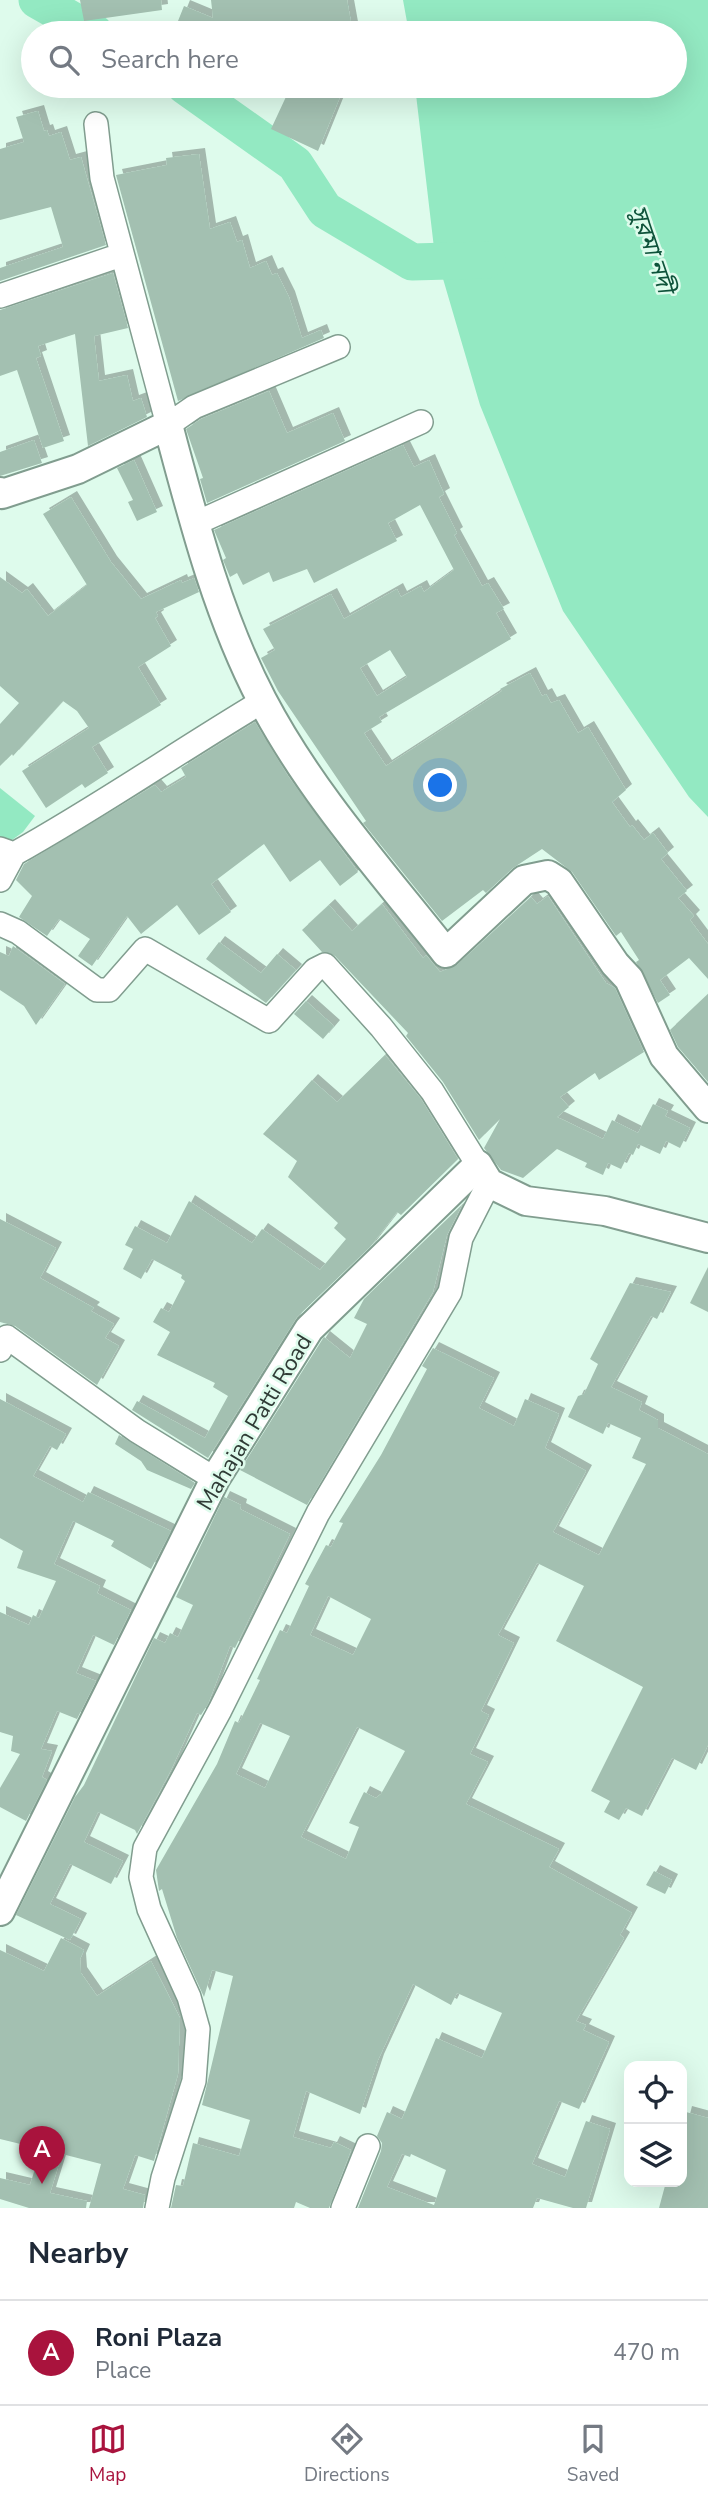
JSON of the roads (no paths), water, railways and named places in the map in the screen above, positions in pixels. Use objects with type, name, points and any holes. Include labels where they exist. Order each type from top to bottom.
[{"type":"street","points":[[96,124],[102,178],[194,524],[241,656],[263,701],[302,767],[446,953],[524,880],[548,875],[559,881],[615,964],[629,979],[664,1056],[677,1076],[708,1108]]},
{"type":"street","points":[[0,296],[121,255]]},
{"type":"street","points":[[0,492],[2,494],[78,469],[168,425],[194,407],[338,347]]},
{"type":"street","points":[[194,524],[421,422]]},
{"type":"street","points":[[0,880],[7,852],[78,819],[166,759],[263,701]]},
{"type":"street","points":[[0,923],[18,932],[97,990],[109,990],[145,949],[269,1021],[315,970],[325,965],[381,1027],[432,1091],[483,1174],[526,1201],[605,1211],[708,1238]]},
{"type":"street","points":[[157,2208],[163,2178],[194,2081],[198,2029],[189,1997],[149,1909],[141,1877],[145,1848],[220,1710],[318,1513],[450,1292],[461,1238],[483,1174]]},
{"type":"street","name":"Mahajan Patti Road","points":[[0,1911],[215,1479],[309,1329],[483,1174]]},
{"type":"street","points":[[0,1350],[7,1337],[137,1431],[215,1479]]},
{"type":"street","points":[[343,2208],[368,2146]]},
{"type":"water","name":"সুরমা নদী","points":[[403,0],[708,0],[708,817],[689,797],[563,611],[480,405],[434,248],[416,98],[687,98],[687,21],[407,21]]},
{"type":"water","points":[[0,788],[35,816],[23,832],[5,845],[0,843]]},
{"type":"waterway","points":[[37,0],[74,21]]},
{"type":"waterway","points":[[202,98],[295,164],[325,210],[412,262],[487,260]]},
{"type":"place","name":"Roni Plaza","points":[[42,2184]]}]
